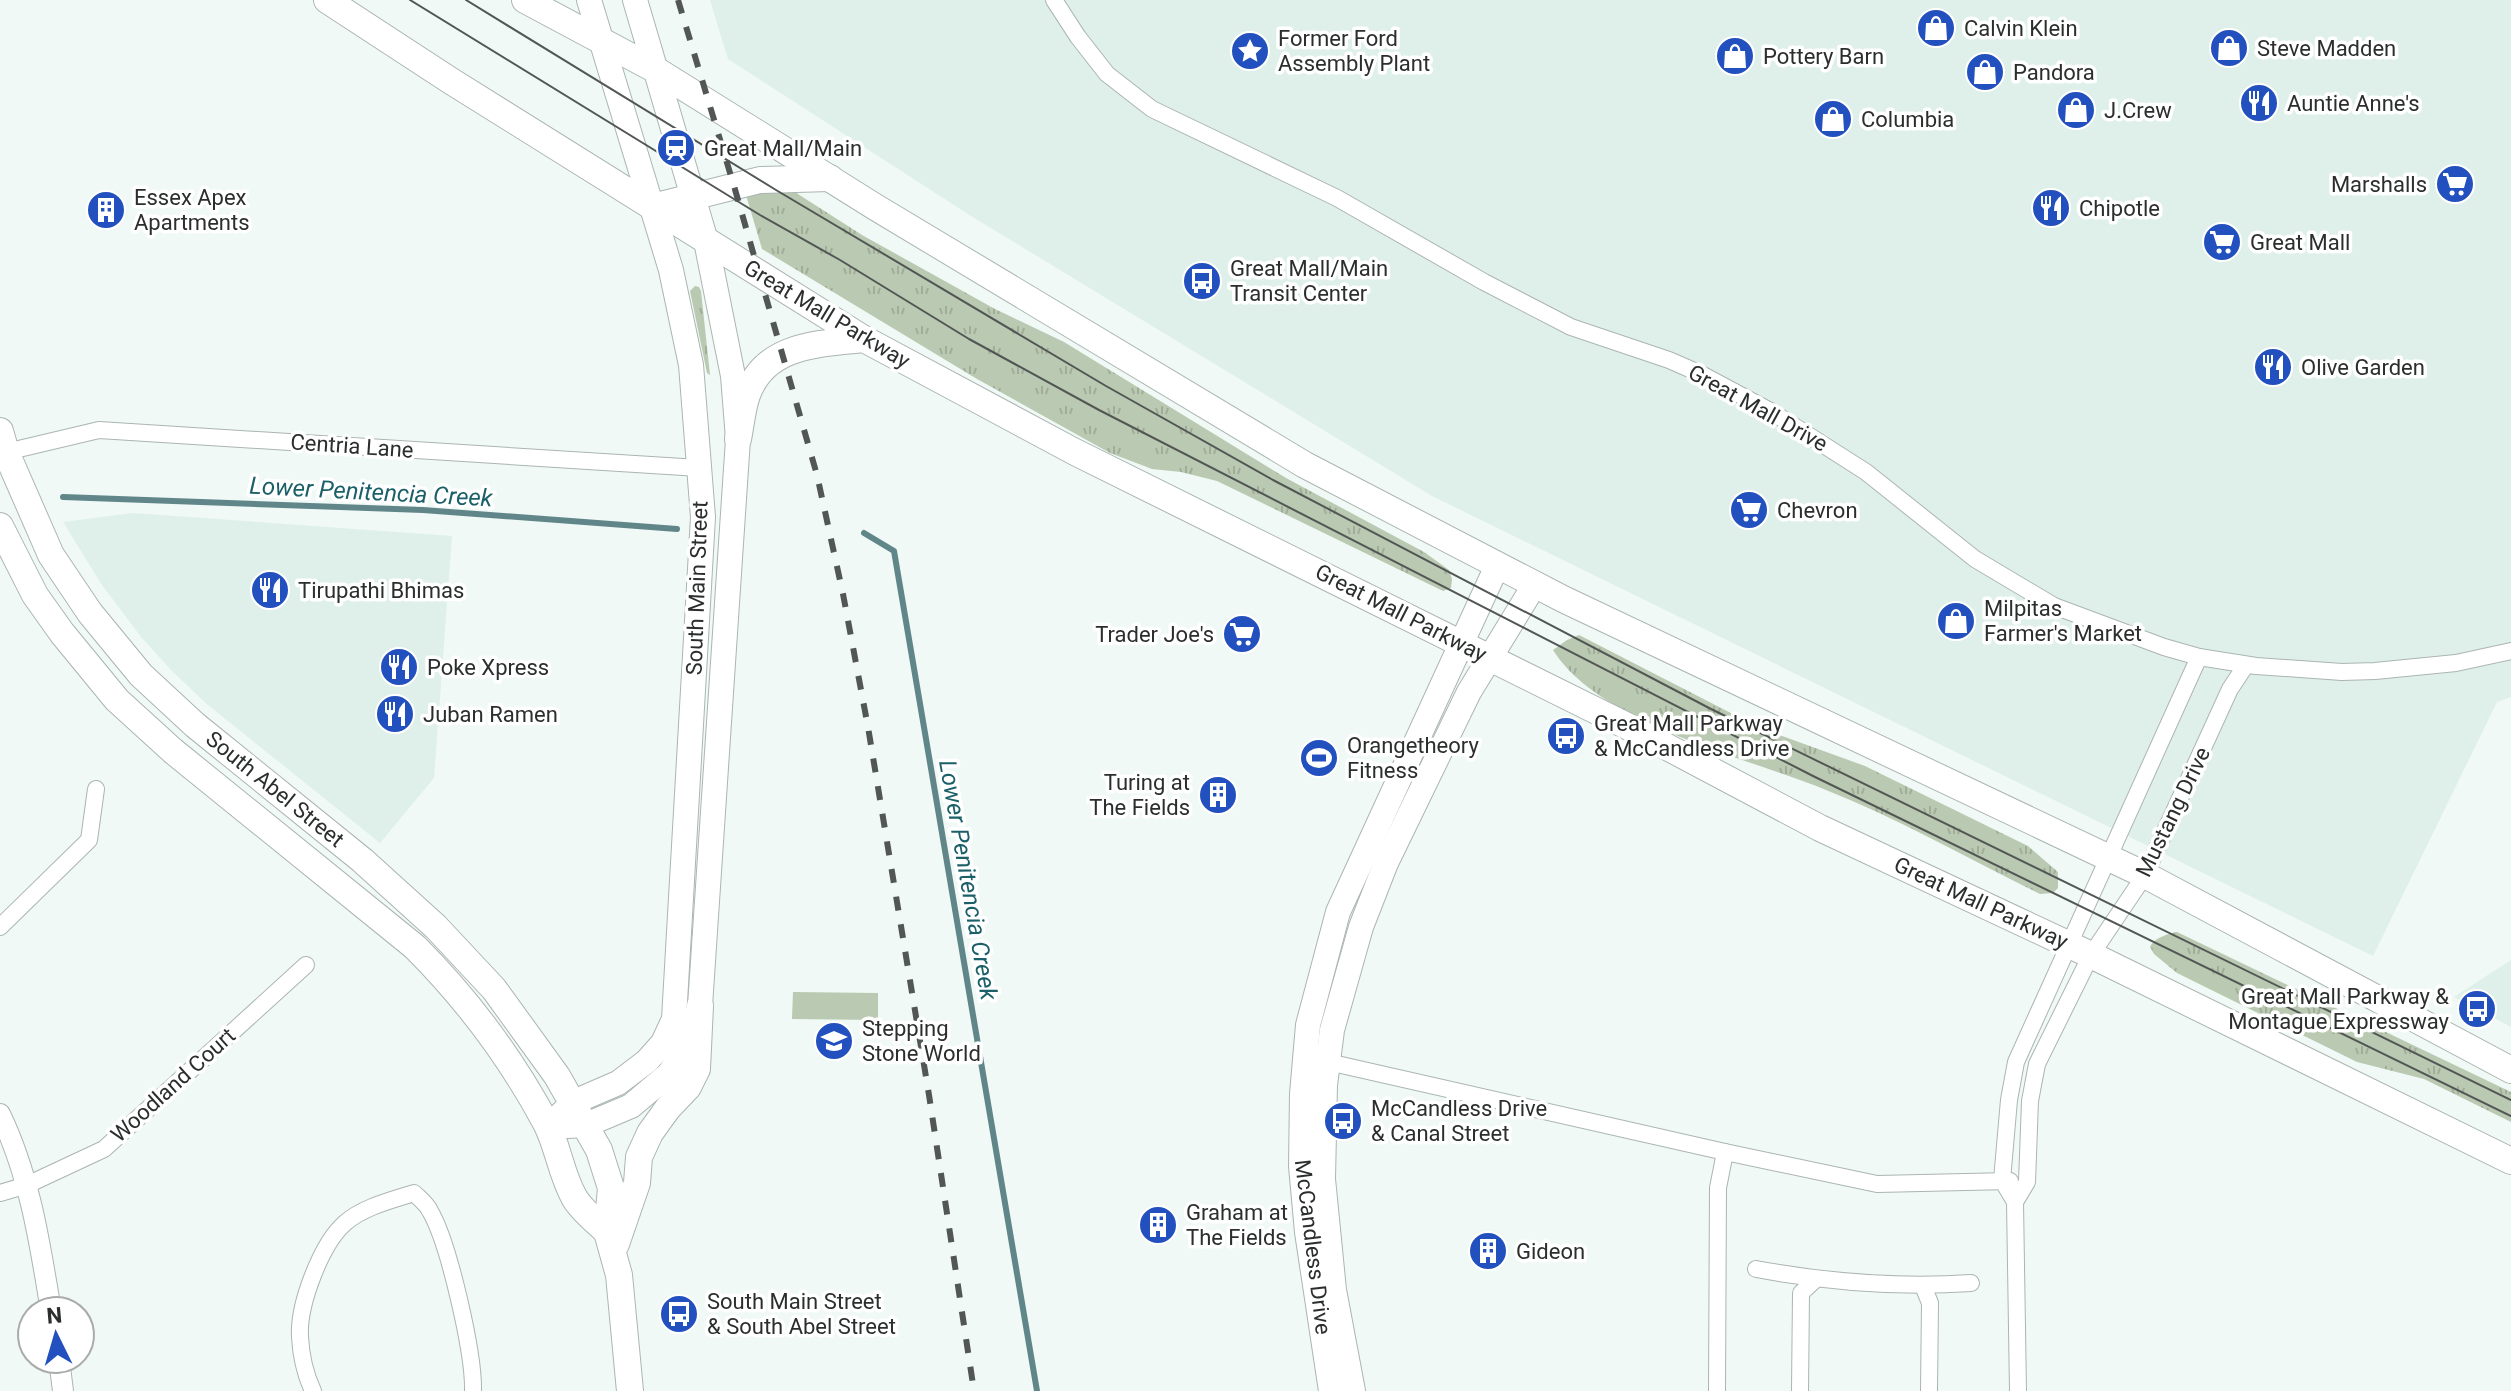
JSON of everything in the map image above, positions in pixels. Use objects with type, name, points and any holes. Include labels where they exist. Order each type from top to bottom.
[{"type":"main road","name":"Great Mall Parkway","points":[[327,0],[864,339],[1075,452],[1637,731],[1820,828],[2080,950],[2511,1161]]},
{"type":"main road","points":[[525,0],[656,70],[1305,465],[1497,566],[2145,875],[2511,1070]]},
{"type":"main road","name":"South Main Street","points":[[580,1114],[647,1061],[663,1043],[674,1019],[703,517],[691,365],[671,270],[589,0]]},
{"type":"main road","name":"South Main Street","points":[[548,1127],[580,1114],[631,1106],[669,1074],[684,1050],[700,1006],[738,439],[733,376],[706,241],[635,0]]},
{"type":"main road","points":[[652,207],[760,180],[830,178]]},
{"type":"main road","points":[[738,439],[747,394],[763,367],[783,353],[803,346],[864,339]]},
{"type":"main road","name":"South Abel Street","points":[[2,446],[51,555],[90,613],[141,675],[195,725],[341,842],[436,927],[494,989],[538,1048],[580,1114]]},
{"type":"main road","name":"South Abel Street","points":[[0,526],[35,595],[117,700],[173,751],[415,947],[450,983],[486,1029],[548,1127]]},
{"type":"main road","name":"McCandless Drive","points":[[1331,1391],[1307,1232],[1301,1166],[1302,1094],[1308,1025],[1338,912],[1497,566]]},
{"type":"main road","name":"McCandless Drive","points":[[1353,1391],[1334,1290],[1327,1232],[1322,1138],[1328,1062],[1341,991],[1368,905],[1469,692],[1535,584]]},
{"type":"main road","points":[[117,700],[141,675]]},
{"type":"main road","points":[[692,706],[722,707]]},
{"type":"main road","points":[[321,869],[341,842]]},
{"type":"main road","points":[[610,1244],[637,1183],[639,1157],[650,1133],[688,1087],[697,1069],[700,1006]]},
{"type":"main road","points":[[580,1114],[599,1150],[611,1188],[610,1244],[625,1313],[630,1391]]},
{"type":"main road","points":[[548,1127],[574,1198],[610,1244]]},
{"type":"street","name":"Great Mall Drive","points":[[1054,0],[1107,74],[1152,109],[1337,198],[1484,282],[1571,327],[1669,360],[1772,412],[1866,472],[1975,559],[2054,606],[2199,657],[2246,665],[2311,671],[2375,671],[2456,663],[2511,651]]},
{"type":"street","name":"Centria Lane","points":[[2,446],[99,430],[699,468]]},
{"type":"street","name":"Mustang Drive","points":[[2080,950],[2108,857],[2199,657]]},
{"type":"street","name":"Mustang Drive","points":[[2080,950],[2145,875],[2230,689],[2246,665]]},
{"type":"street","points":[[0,927],[89,840],[96,789]]},
{"type":"street","points":[[2018,1391],[2015,1202],[2002,1180],[2009,1100],[2016,1062],[2080,950]]},
{"type":"street","points":[[2015,1202],[2027,1182],[2030,1101],[2037,1064],[2080,950]]},
{"type":"street","name":"Woodland Court","points":[[0,1193],[27,1185],[104,1149],[306,965]]},
{"type":"street","points":[[1328,1062],[1877,1184],[2027,1182]]},
{"type":"street","points":[[0,1114],[27,1185],[48,1295]]},
{"type":"street","points":[[1717,1391],[1718,1188],[1725,1152]]},
{"type":"street","points":[[313,1391],[306,1375],[299,1334],[309,1285],[321,1255],[345,1222],[382,1203],[414,1193],[430,1210],[445,1249],[461,1310],[473,1391]]},
{"type":"street","points":[[1756,1269],[1815,1280],[1923,1286],[1971,1283]]},
{"type":"street","points":[[1800,1391],[1801,1293],[1815,1280]]},
{"type":"street","points":[[1923,1286],[1930,1303],[1929,1391]]},
{"type":"shaded area","name":"Great Mall","points":[[710,0],[2511,0],[2511,697],[2497,702],[2373,956],[1432,496],[971,216],[728,59]]},
{"type":"shaded area","points":[[133,513],[452,536],[434,778],[380,843],[208,705],[172,671],[142,638],[102,585],[63,522]]},
{"type":"shaded area","points":[[2511,960],[2511,1027],[2454,997]]},
{"type":"green space","points":[[787,187],[862,235],[995,309],[1064,342],[1286,478],[1424,552],[1449,570],[1451,588],[1443,591],[1217,481],[1152,469],[1110,453],[977,379],[762,249],[746,195]]},
{"type":"green space","points":[[695,286],[701,291],[710,375],[707,373],[690,291]]},
{"type":"green space","points":[[1579,635],[1760,728],[1865,766],[2028,846],[2058,872],[2058,888],[2053,893],[2040,894],[1853,801],[1678,736],[1639,718],[1604,699],[1575,676],[1553,650]]},
{"type":"green space","points":[[2177,932],[2511,1092],[2511,1122],[2424,1079],[2357,1062],[2177,973],[2150,947],[2165,935]]},
{"type":"green space","points":[[793,992],[878,993],[878,1020],[792,1019]]},
{"type":"waterway","name":"Lower Penitencia Creek","points":[[63,497],[423,510],[677,529]]},
{"type":"waterway","name":"Lower Penitencia Creek","points":[[864,533],[894,551],[1037,1391]]},
{"type":"tram line","points":[[410,0],[760,215],[969,339],[1099,410],[1813,776],[2511,1116]]},
{"type":"tram line","points":[[466,0],[776,190],[1106,386],[1273,480],[1711,709],[2511,1100]]},
{"type":"railway","points":[[678,0],[817,475],[843,594],[929,1095],[974,1391]]},
{"type":"place","name":"Calvin Klein","points":[[1936,28]]},
{"type":"place","name":"Steve Madden","points":[[2229,48]]},
{"type":"place","name":"Former Ford Assembly Plant","points":[[1250,51]]},
{"type":"place","name":"Pottery Barn","points":[[1735,56]]},
{"type":"place","name":"Pandora","points":[[1985,72]]},
{"type":"place","name":"Auntie Anne's","points":[[2259,103]]},
{"type":"place","name":"J.Crew","points":[[2076,110]]},
{"type":"place","name":"Columbia","points":[[1833,119]]},
{"type":"place","name":"Great Mall/Main","points":[[676,148]]},
{"type":"place","name":"Marshalls","points":[[2455,184]]},
{"type":"place","name":"Chipotle","points":[[2051,208]]},
{"type":"place","name":"Essex Apex Apartments","points":[[106,210]]},
{"type":"place","name":"Great Mall","points":[[2222,242]]},
{"type":"place","name":"Great Mall/Main Transit Center","points":[[1202,281]]},
{"type":"place","name":"Olive Garden","points":[[2273,367]]},
{"type":"place","name":"Chevron","points":[[1749,510]]},
{"type":"place","name":"Tirupathi Bhimas","points":[[270,590]]},
{"type":"place","name":"Milpitas Farmer's Market","points":[[1956,621]]},
{"type":"place","name":"Trader Joe's","points":[[1242,634]]},
{"type":"place","name":"Poke Xpress","points":[[399,667]]},
{"type":"place","name":"Juban Ramen","points":[[395,714]]},
{"type":"place","name":"Great Mall Parkway & McCandless Drive","points":[[1566,736]]},
{"type":"place","name":"Orangetheory Fitness","points":[[1319,758]]},
{"type":"place","name":"Turing at The Fields","points":[[1218,795]]},
{"type":"place","name":"Great Mall Parkway & Montague Expressway","points":[[2477,1009]]},
{"type":"place","name":"Stepping Stone World","points":[[834,1041]]},
{"type":"place","name":"McCandless Drive & Canal Street","points":[[1343,1121]]},
{"type":"place","name":"Graham at The Fields","points":[[1158,1225]]},
{"type":"place","name":"Gideon","points":[[1488,1251]]},
{"type":"place","name":"South Main Street & South Abel Street","points":[[679,1314]]}]
